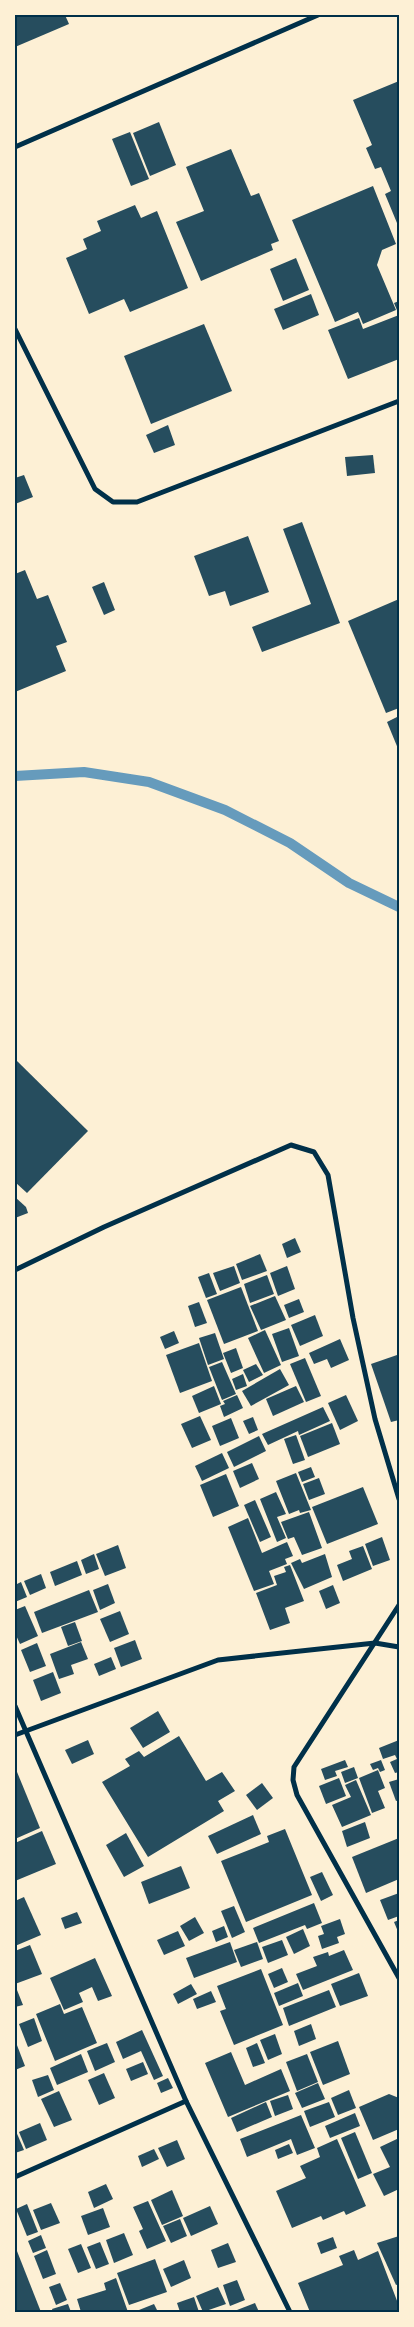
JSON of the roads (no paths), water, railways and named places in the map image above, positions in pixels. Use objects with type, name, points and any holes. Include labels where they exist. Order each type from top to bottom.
[{"type":"street","points":[[15,146],[318,15]]},
{"type":"street","points":[[15,328],[95,489],[113,502],[138,502],[399,401]]},
{"type":"street","points":[[15,1270],[104,1227],[292,1145],[314,1152],[328,1175],[353,1318],[374,1419],[399,1498]]},
{"type":"street","points":[[399,1605],[294,1767],[293,1780],[297,1795],[399,1978]]},
{"type":"street","points":[[15,1735],[218,1660],[375,1644],[399,1647]]},
{"type":"street","points":[[15,1706],[186,2101],[290,2312]]},
{"type":"street","points":[[15,2177],[186,2101]]},
{"type":"waterway","points":[[15,776],[84,772],[149,782],[225,810],[290,843],[349,883],[399,907]]}]
